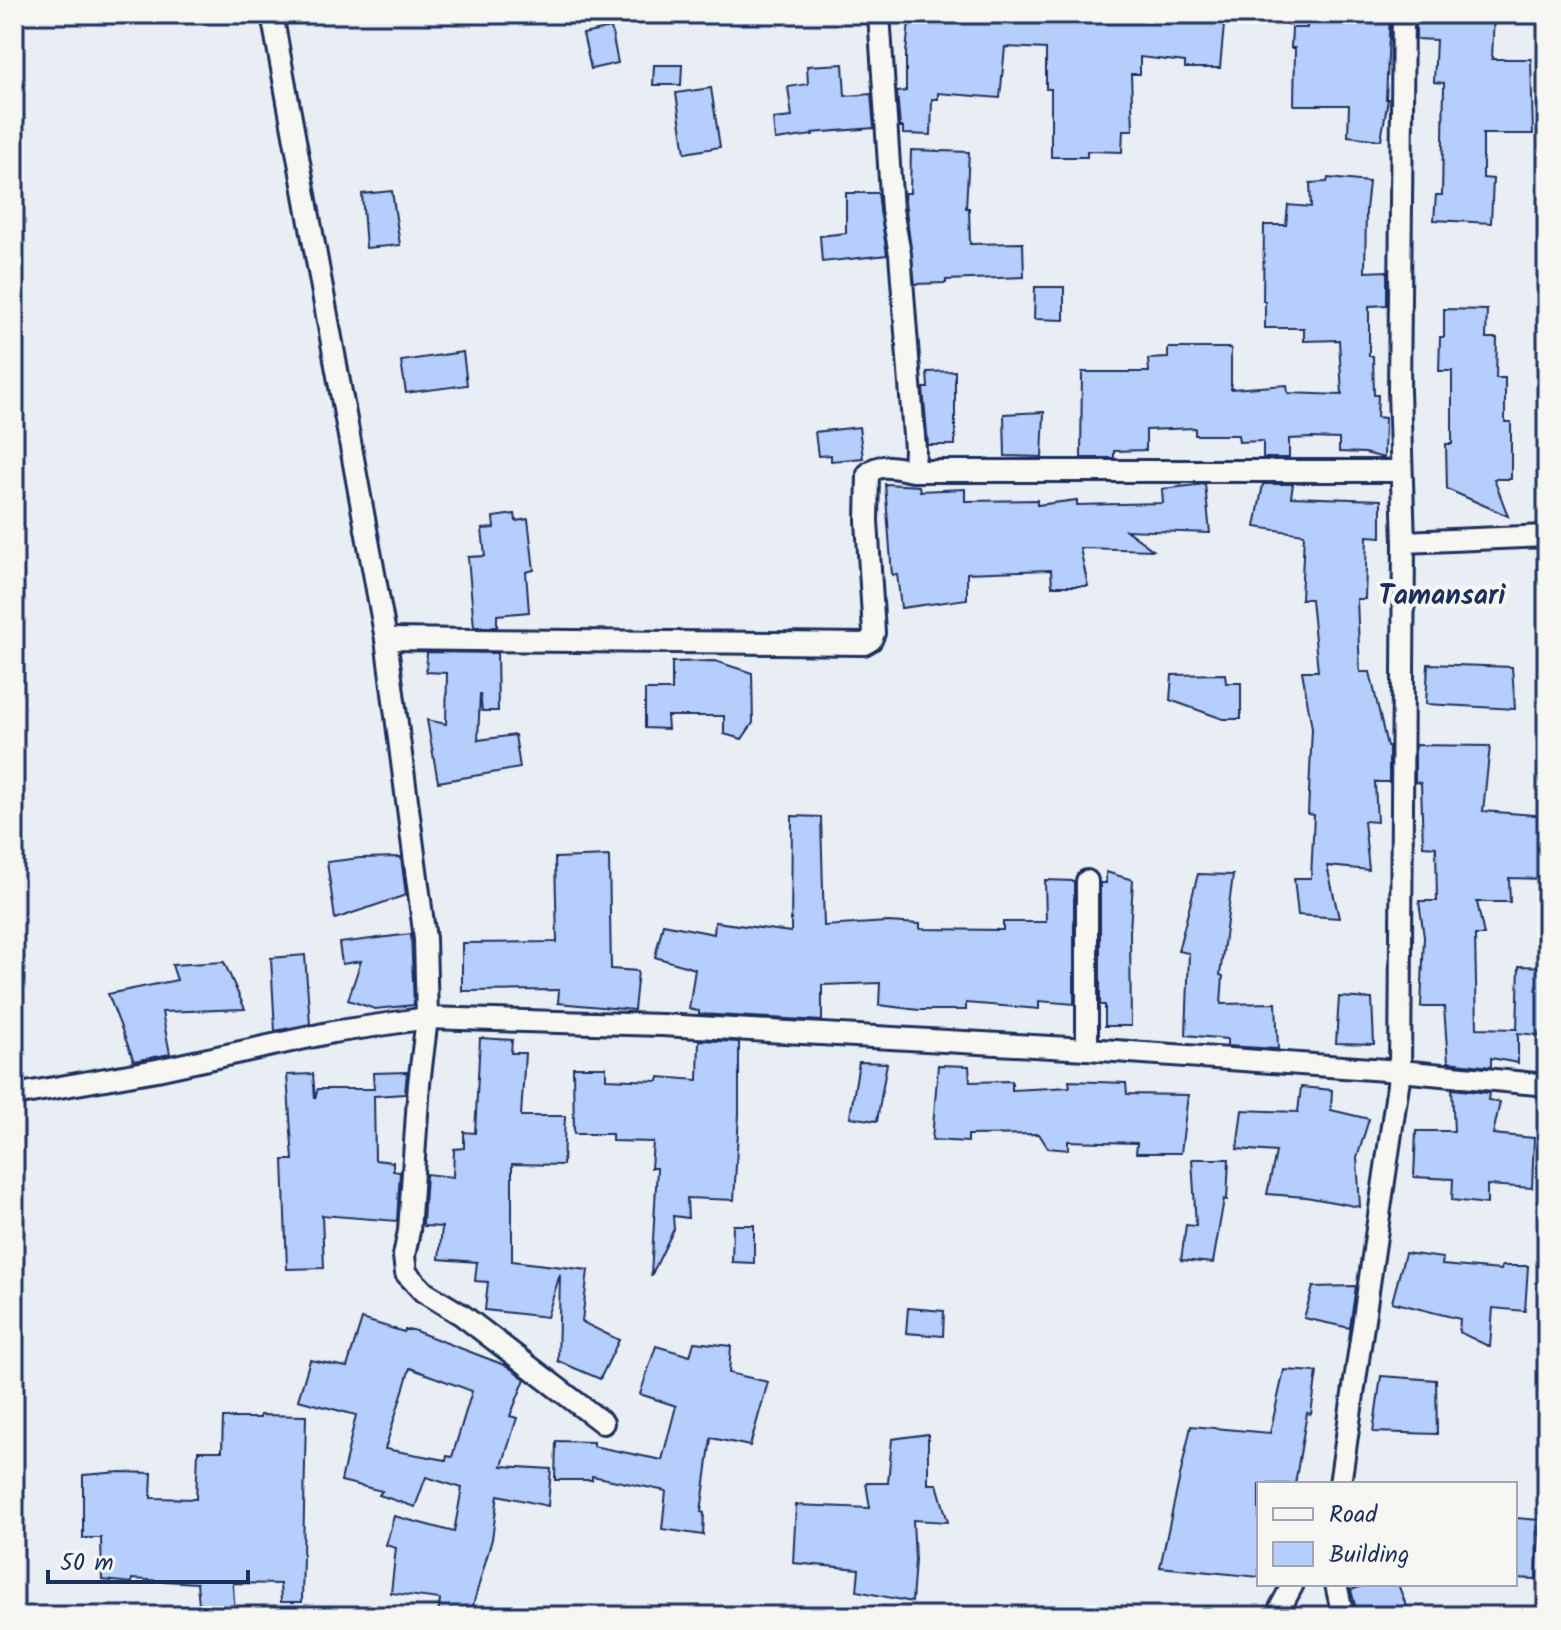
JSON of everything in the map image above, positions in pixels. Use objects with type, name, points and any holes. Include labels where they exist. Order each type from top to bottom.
[{"type":"street","points":[[272,14],[386,639],[425,939],[427,1018],[419,1084],[409,1231],[404,1256],[406,1273],[424,1292],[462,1315],[603,1423]]},
{"type":"street","points":[[879,14],[892,210],[900,254],[915,449],[914,471]]},
{"type":"street","points":[[1340,1482],[1400,1071],[1404,542],[1399,391],[1403,14]]},
{"type":"street","points":[[386,639],[864,644],[871,640],[874,633],[867,521],[868,474],[881,466],[914,471],[1401,471]]},
{"type":"street","points":[[1404,542],[1547,536]]},
{"type":"street","points":[[1087,881],[1087,1049]]},
{"type":"street","points":[[14,1095],[157,1070],[333,1032],[427,1018],[662,1025],[1087,1049],[1400,1071],[1547,1085]]},
{"type":"street","points":[[1276,1616],[1292,1586]]},
{"type":"street","points":[[1336,1586],[1343,1616]]},
{"type":"building","points":[[920,14],[1016,14],[1016,18],[1083,22],[1083,14],[1225,14],[1220,68],[1185,68],[1185,62],[1140,57],[1140,74],[1131,74],[1133,130],[1123,130],[1122,152],[1087,151],[1087,157],[1051,157],[1051,89],[1046,89],[1046,49],[1005,47],[1000,98],[938,93],[938,99],[932,99],[931,135],[903,134],[897,92],[906,91],[909,21],[919,21]]},
{"type":"building","points":[[1307,14],[1390,14],[1388,99],[1381,140],[1348,136],[1349,105],[1294,105],[1295,48],[1291,48],[1292,28],[1307,28]]},
{"type":"building","points":[[1416,14],[1494,14],[1492,59],[1531,59],[1533,134],[1483,134],[1483,178],[1493,179],[1491,223],[1434,220],[1436,195],[1442,195],[1444,83],[1434,82],[1436,40],[1416,39]]},
{"type":"building","points":[[611,28],[618,63],[591,69],[583,34]]},
{"type":"building","points":[[843,64],[845,96],[871,94],[874,128],[812,133],[775,140],[773,119],[792,117],[788,87],[808,84],[807,66]]},
{"type":"building","points":[[654,65],[682,65],[681,85],[653,85]]},
{"type":"building","points":[[711,88],[720,147],[685,153],[676,93]]},
{"type":"building","points":[[911,150],[969,152],[966,208],[969,208],[970,244],[1023,243],[1024,277],[915,284],[904,193],[910,193]]},
{"type":"building","points":[[1328,178],[1369,182],[1365,272],[1387,271],[1387,305],[1369,306],[1369,356],[1373,356],[1374,395],[1378,395],[1377,417],[1385,418],[1384,458],[1365,453],[1339,452],[1339,439],[1311,438],[1289,439],[1289,458],[1263,458],[1263,441],[1239,442],[1238,435],[1195,435],[1195,428],[1146,430],[1146,450],[1114,451],[1114,458],[1081,458],[1082,372],[1149,372],[1148,359],[1168,358],[1168,348],[1231,348],[1231,389],[1287,385],[1288,393],[1342,395],[1339,340],[1304,341],[1304,328],[1265,328],[1263,301],[1264,225],[1286,225],[1288,205],[1311,207],[1310,183],[1327,182]]},
{"type":"building","points":[[392,191],[400,245],[366,248],[362,194]]},
{"type":"building","points":[[846,193],[878,193],[887,255],[822,262],[820,236],[846,233]]},
{"type":"building","points":[[1035,287],[1064,287],[1064,320],[1034,319]]},
{"type":"building","points":[[1444,309],[1487,310],[1486,338],[1497,338],[1496,378],[1505,378],[1505,422],[1511,422],[1511,479],[1494,479],[1508,516],[1447,489],[1446,444],[1452,444],[1452,371],[1439,371]]},
{"type":"building","points":[[463,352],[467,385],[406,393],[401,361]]},
{"type":"building","points":[[955,371],[955,445],[928,445],[923,388],[928,388],[927,372]]},
{"type":"building","points":[[1044,412],[1042,457],[1005,456],[1004,414]]},
{"type":"building","points":[[859,427],[863,458],[831,461],[831,455],[818,456],[815,432]]},
{"type":"building","points":[[885,484],[919,486],[920,491],[965,489],[965,501],[1037,500],[1037,505],[1077,500],[1077,505],[1163,503],[1162,489],[1205,484],[1210,533],[1126,530],[1153,550],[1080,548],[1088,586],[1052,586],[1051,570],[967,573],[967,599],[901,608],[897,574],[892,575]]},
{"type":"building","points":[[1263,484],[1293,484],[1291,497],[1381,500],[1381,537],[1367,536],[1365,599],[1357,599],[1360,672],[1370,672],[1389,746],[1389,782],[1375,782],[1377,822],[1364,821],[1369,870],[1327,866],[1339,918],[1298,915],[1294,878],[1311,878],[1314,815],[1308,814],[1312,728],[1302,671],[1318,671],[1311,599],[1301,599],[1304,534],[1255,527]]},
{"type":"building","points":[[515,514],[516,521],[528,519],[534,570],[526,572],[529,612],[497,615],[497,627],[474,627],[468,557],[485,556],[482,529],[494,528],[493,517]]},
{"type":"building","points":[[427,652],[497,653],[498,711],[482,711],[480,693],[478,740],[515,735],[520,768],[438,782],[427,720],[446,724],[447,673],[426,672]]},
{"type":"building","points":[[715,661],[752,673],[753,723],[742,739],[724,734],[724,716],[667,716],[668,729],[645,728],[645,690],[672,690],[672,662]]},
{"type":"building","points":[[1428,664],[1512,667],[1515,709],[1426,704]]},
{"type":"building","points":[[1225,674],[1226,683],[1241,683],[1241,719],[1223,719],[1170,700],[1172,675]]},
{"type":"building","points":[[1415,745],[1490,746],[1483,811],[1547,816],[1547,879],[1509,878],[1510,902],[1477,902],[1484,935],[1475,935],[1477,1028],[1517,1029],[1519,966],[1547,967],[1547,1036],[1518,1033],[1518,1063],[1491,1058],[1491,1067],[1448,1062],[1444,1007],[1421,1007],[1424,937],[1419,901],[1437,901],[1436,847],[1423,846],[1421,783],[1415,782]]},
{"type":"building","points":[[792,816],[821,817],[824,926],[888,922],[920,924],[920,929],[1003,930],[1003,922],[1046,922],[1045,880],[1074,881],[1074,1004],[1039,1001],[1039,1009],[966,1003],[966,1010],[919,1010],[879,1005],[880,983],[822,985],[822,1021],[699,1014],[699,1011],[689,1009],[695,969],[655,957],[663,924],[714,934],[715,922],[791,932]]},
{"type":"building","points":[[609,856],[611,969],[638,971],[634,1010],[558,1003],[559,990],[462,991],[462,943],[557,942],[555,858]]},
{"type":"building","points":[[401,857],[406,895],[335,919],[327,862]]},
{"type":"building","points":[[1106,872],[1133,880],[1131,1026],[1105,1026],[1105,1005],[1100,1005],[1100,883],[1106,883]]},
{"type":"building","points":[[1198,874],[1233,875],[1220,975],[1223,976],[1221,1004],[1276,1003],[1278,1049],[1227,1046],[1227,1039],[1186,1035],[1189,953],[1178,951]]},
{"type":"building","points":[[411,934],[414,1005],[375,1009],[348,1000],[361,961],[342,964],[339,943]]},
{"type":"building","points":[[305,955],[310,1024],[275,1031],[271,958]]},
{"type":"building","points":[[224,962],[245,1009],[162,1012],[170,1054],[134,1061],[108,994],[177,980],[172,965]]},
{"type":"building","points":[[1339,997],[1372,999],[1374,1044],[1336,1043]]},
{"type":"building","points":[[480,1038],[512,1040],[511,1053],[525,1053],[521,1116],[565,1116],[563,1165],[512,1164],[512,1261],[588,1270],[582,1322],[619,1340],[600,1379],[558,1361],[560,1274],[547,1317],[485,1310],[488,1282],[475,1281],[477,1262],[439,1259],[442,1227],[424,1226],[426,1174],[453,1177],[454,1149],[464,1148],[464,1132],[475,1133]]},
{"type":"building","points":[[699,1040],[739,1042],[734,1200],[687,1198],[688,1218],[673,1216],[674,1229],[651,1276],[657,1168],[651,1168],[653,1142],[612,1141],[612,1134],[574,1134],[573,1067],[606,1067],[606,1079],[658,1081],[659,1077],[698,1080]]},
{"type":"building","points":[[859,1062],[887,1063],[877,1121],[850,1117]]},
{"type":"building","points":[[938,1065],[969,1066],[970,1082],[1012,1081],[1012,1090],[1070,1087],[1069,1081],[1126,1083],[1127,1094],[1188,1095],[1181,1153],[1136,1153],[1137,1143],[1068,1141],[1068,1150],[1048,1148],[1039,1134],[968,1135],[968,1142],[932,1140]]},
{"type":"building","points":[[407,1072],[405,1094],[374,1096],[375,1160],[393,1162],[393,1171],[400,1172],[397,1221],[322,1215],[324,1268],[287,1269],[283,1160],[293,1160],[287,1075],[313,1074],[315,1098],[318,1089],[374,1089],[373,1073]]},
{"type":"building","points":[[1301,1087],[1332,1090],[1331,1110],[1369,1119],[1357,1158],[1360,1207],[1306,1197],[1267,1194],[1276,1152],[1237,1149],[1242,1110],[1298,1112]]},
{"type":"building","points":[[1452,1089],[1489,1093],[1488,1100],[1500,1102],[1493,1134],[1534,1138],[1532,1188],[1487,1185],[1487,1204],[1452,1200],[1453,1179],[1414,1177],[1416,1131],[1454,1131]]},
{"type":"building","points":[[1192,1159],[1229,1159],[1227,1200],[1224,1199],[1213,1263],[1181,1260],[1186,1225],[1196,1226]]},
{"type":"building","points":[[733,1225],[754,1225],[754,1263],[732,1262]]},
{"type":"building","points":[[1405,1253],[1443,1258],[1442,1265],[1501,1270],[1502,1266],[1528,1266],[1525,1311],[1493,1308],[1490,1347],[1459,1332],[1460,1319],[1392,1302]]},
{"type":"building","points":[[1356,1286],[1350,1328],[1304,1318],[1313,1287]]},
{"type":"building","points":[[908,1308],[944,1311],[943,1336],[906,1333]]},
{"type":"building","points":[[362,1319],[404,1332],[413,1330],[507,1366],[525,1379],[510,1416],[517,1418],[502,1466],[551,1469],[548,1506],[498,1495],[492,1539],[470,1616],[438,1616],[440,1599],[391,1593],[396,1548],[386,1545],[394,1516],[454,1532],[462,1488],[426,1477],[415,1507],[379,1495],[382,1491],[341,1481],[356,1415],[298,1400],[310,1360],[347,1367]],"holes":[[[410,1368],[472,1391],[452,1457],[447,1456],[446,1460],[385,1449]]]},
{"type":"building","points":[[694,1342],[731,1346],[729,1373],[768,1382],[750,1446],[711,1438],[701,1512],[704,1513],[703,1535],[662,1529],[666,1491],[592,1476],[592,1480],[555,1480],[556,1441],[593,1442],[593,1446],[662,1460],[676,1406],[640,1394],[656,1346],[690,1356]]},
{"type":"building","points":[[1284,1370],[1317,1372],[1295,1482],[1257,1482],[1257,1577],[1160,1567],[1191,1426],[1270,1433]]},
{"type":"building","points":[[1381,1376],[1436,1380],[1437,1434],[1373,1432]]},
{"type":"building","points":[[260,1415],[306,1416],[302,1602],[281,1602],[280,1584],[233,1583],[235,1616],[200,1616],[197,1583],[102,1580],[101,1538],[83,1538],[83,1475],[152,1473],[151,1498],[196,1499],[198,1451],[222,1451],[223,1418],[260,1418]]},
{"type":"building","points":[[928,1434],[928,1484],[937,1484],[948,1522],[913,1520],[915,1560],[912,1602],[857,1591],[859,1569],[793,1563],[796,1505],[870,1508],[866,1483],[888,1483],[892,1439]]},
{"type":"building","points":[[1517,1518],[1540,1520],[1536,1579],[1517,1578]]},
{"type":"building","points":[[1362,1586],[1399,1586],[1407,1608],[1387,1616],[1358,1616],[1351,1590]]},
{"type":"district","name":"Tamansari","points":[[1442,596]]}]
